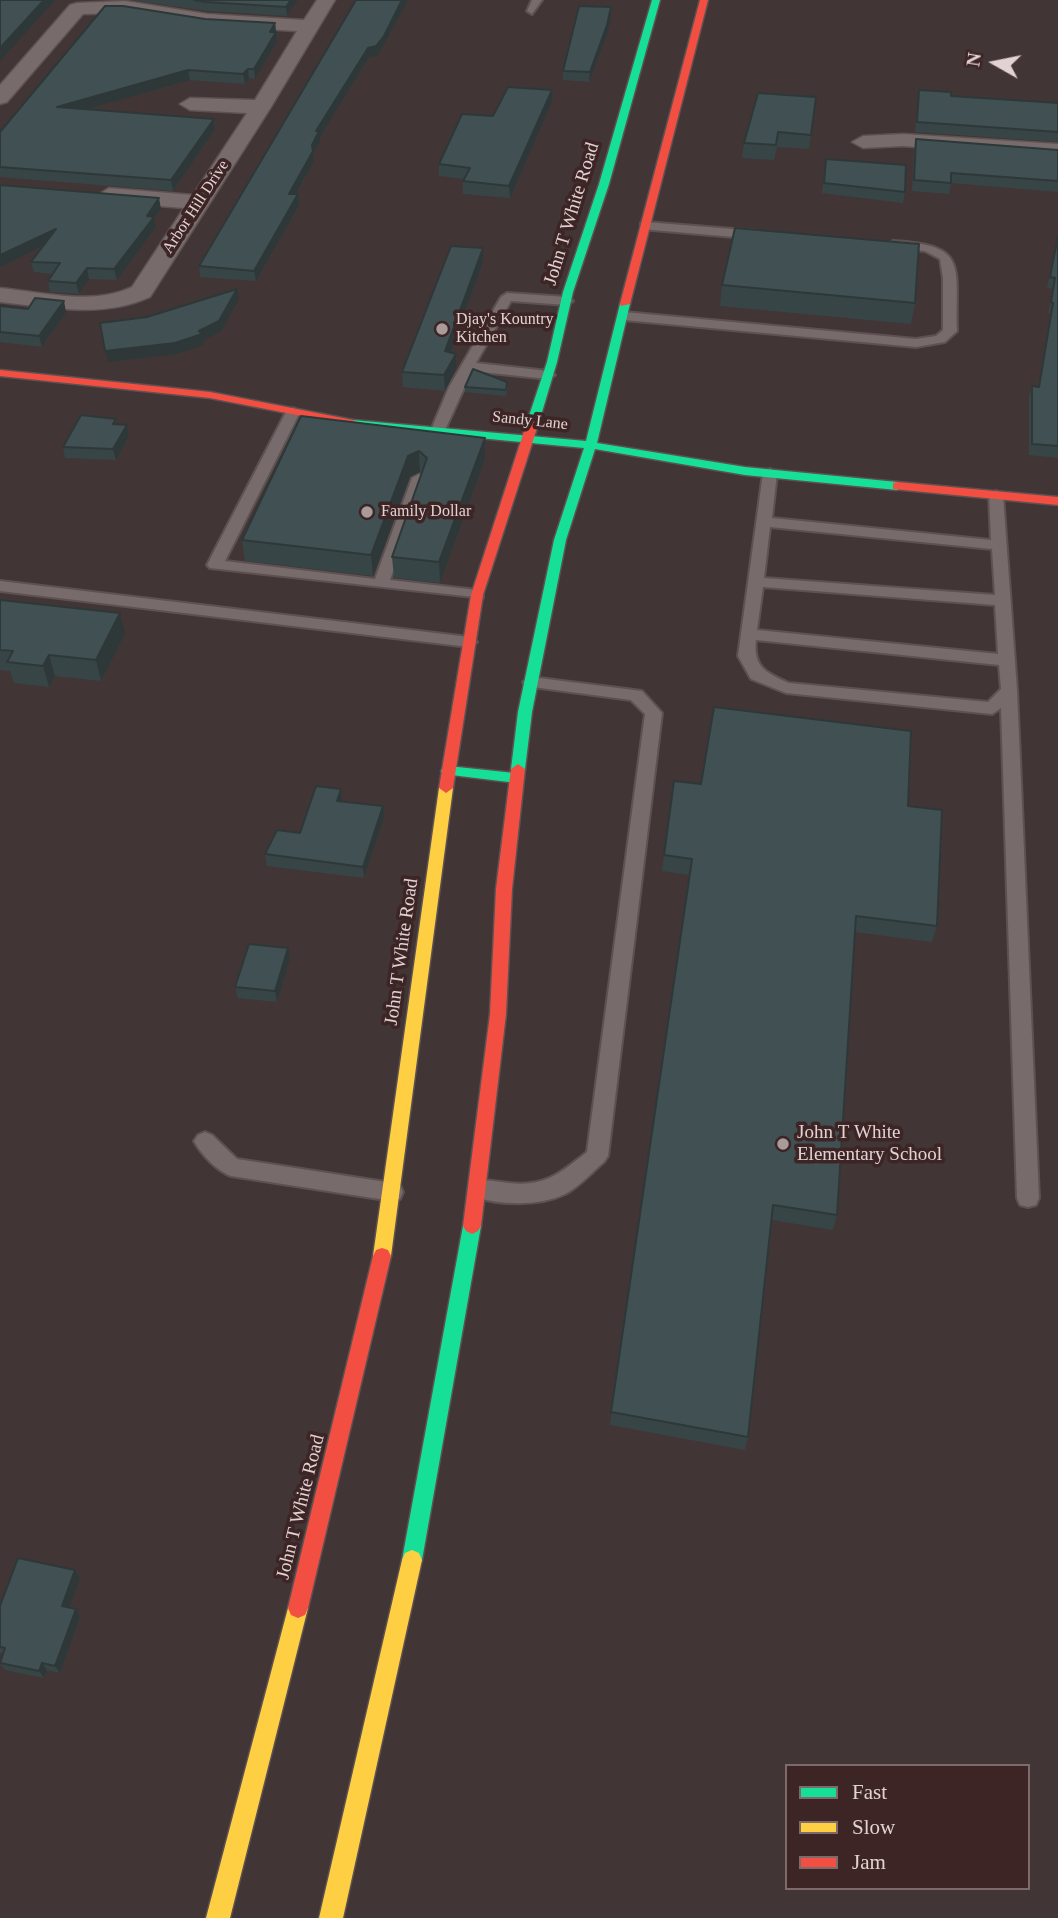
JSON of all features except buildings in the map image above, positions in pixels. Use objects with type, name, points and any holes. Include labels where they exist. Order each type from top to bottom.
[{"type":"main road","name":"John T White Road","points":[[218,1918],[315,1543],[385,1243],[448,771],[477,595],[548,375],[567,301],[604,184],[656,0]]},
{"type":"main road","points":[[331,1918],[416,1541],[479,1189],[498,1014],[504,889],[531,682],[560,540],[591,445],[704,0]]},
{"type":"main road","name":"Sandy Lane","points":[[0,373],[210,395],[367,426],[527,438],[591,445],[770,473],[1058,501]]},
{"type":"main road","points":[[448,771],[517,778]]},
{"type":"street","name":"Arbor Hill Drive","points":[[0,295],[111,304],[129,300],[141,292],[261,107],[326,0]]},
{"type":"street","points":[[0,98],[77,9],[84,6],[101,4],[148,8],[207,20],[310,26]]},
{"type":"street","points":[[190,104],[261,107]]},
{"type":"street","points":[[863,142],[903,140],[1058,151]]},
{"type":"street","points":[[93,194],[199,202]]},
{"type":"lane","points":[[645,226],[767,235]]},
{"type":"lane","points":[[624,316],[916,343],[940,339],[950,331],[949,262],[941,252],[926,247],[873,243]]},
{"type":"lane","points":[[438,430],[467,366],[507,297],[567,301]]},
{"type":"lane","points":[[467,366],[548,375]]},
{"type":"lane","points":[[293,412],[215,565],[477,595]]},
{"type":"lane","points":[[770,473],[746,656],[757,675],[786,688],[992,708],[1009,690]]},
{"type":"lane","points":[[381,584],[419,478]]},
{"type":"lane","points":[[996,495],[1009,690],[1028,1198]]},
{"type":"lane","points":[[764,522],[999,545]]},
{"type":"lane","points":[[756,582],[1003,601]]},
{"type":"lane","points":[[0,586],[469,642]]},
{"type":"lane","points":[[748,634],[1006,660]]},
{"type":"lane","points":[[479,1189],[524,1194],[559,1187],[597,1156],[654,713],[636,695],[531,682]]},
{"type":"lane","points":[[205,1142],[231,1167],[392,1192]]},
{"type":"traffic: fast","points":[[533,422],[552,362],[568,292],[604,184],[656,0]]},
{"type":"traffic: fast","points":[[518,769],[525,712],[560,540],[591,445],[625,304]]},
{"type":"traffic: fast","points":[[353,423],[591,445],[745,471],[897,486]]},
{"type":"traffic: fast","points":[[448,771],[517,778]]},
{"type":"traffic: fast","points":[[412,1560],[472,1226]]},
{"type":"traffic: slow","points":[[382,1256],[446,788]]},
{"type":"traffic: slow","points":[[331,1918],[412,1560]]},
{"type":"traffic: slow","points":[[218,1918],[298,1608]]},
{"type":"traffic: jam","points":[[625,304],[704,0]]},
{"type":"traffic: jam","points":[[0,373],[210,395],[353,423]]},
{"type":"traffic: jam","points":[[446,788],[477,595],[533,422]]},
{"type":"traffic: jam","points":[[897,486],[1058,501]]},
{"type":"traffic: jam","points":[[472,1226],[498,1014],[504,889],[518,769]]},
{"type":"traffic: jam","points":[[298,1608],[382,1256]]},
{"type":"place","name":"Djay's Kountry Kitchen","points":[[442,329]]},
{"type":"place","name":"Family Dollar","points":[[367,512]]},
{"type":"place","name":"John T White Elementary School","points":[[783,1144]]}]
